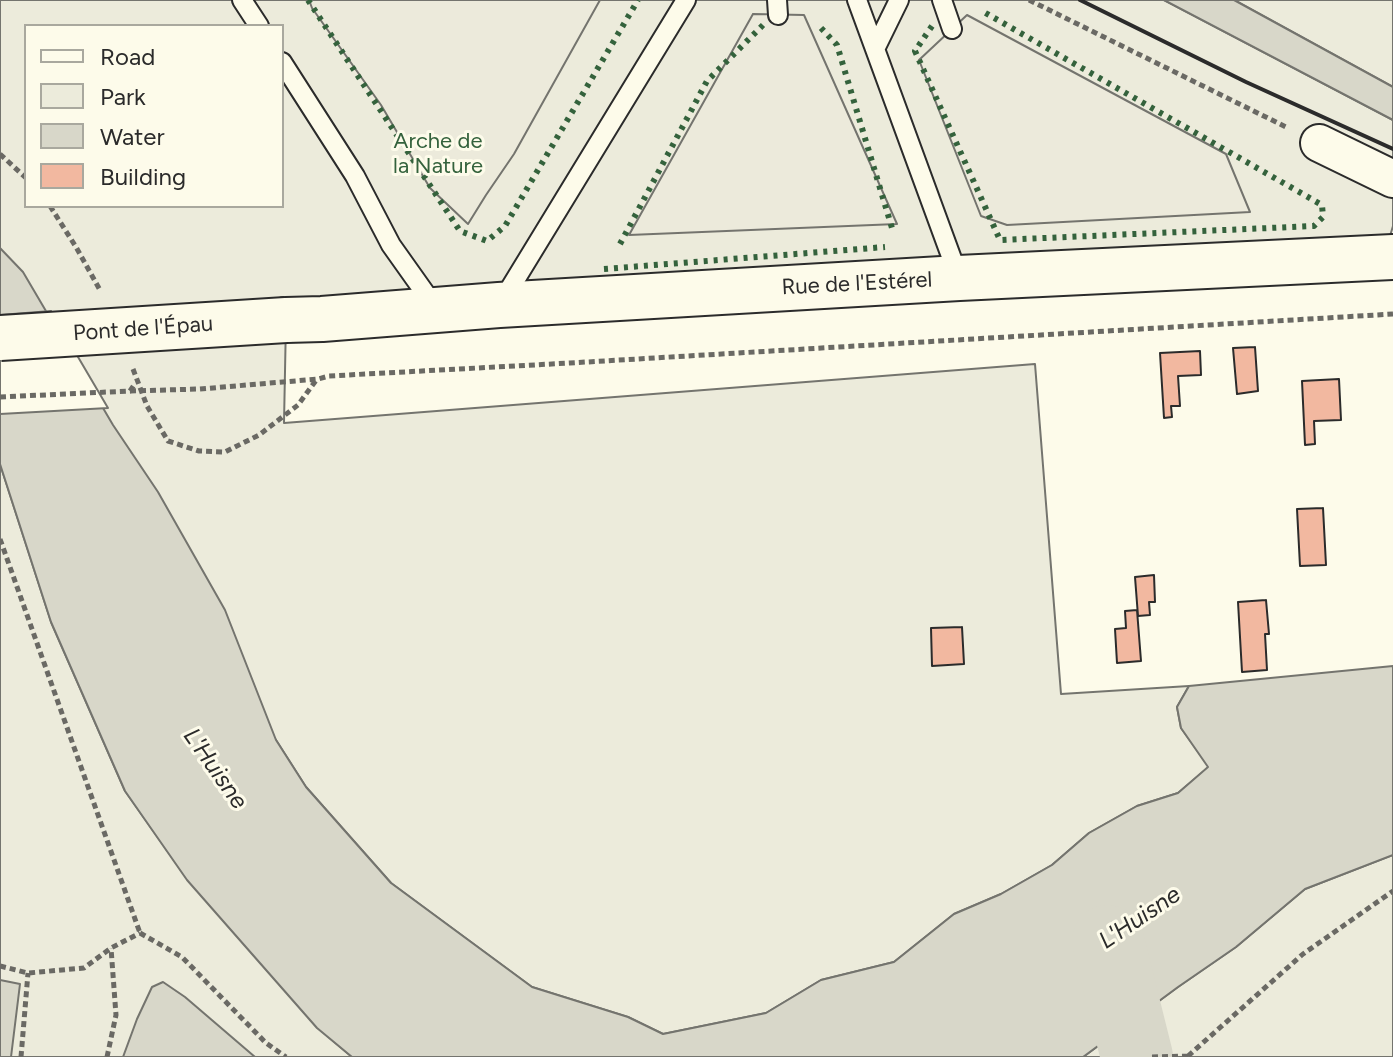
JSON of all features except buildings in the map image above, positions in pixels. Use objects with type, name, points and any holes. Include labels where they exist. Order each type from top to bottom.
[{"type":"street","points":[[1319,143],[1393,179]]},
{"type":"street","name":"Rue de l'Estérel","points":[[304,320],[499,305],[959,278],[1393,257]]},
{"type":"street","name":"Pont de l'Épau","points":[[0,338],[304,320]]},
{"type":"lane","points":[[242,0],[258,24]]},
{"type":"lane","points":[[499,305],[686,0]]},
{"type":"lane","points":[[857,0],[959,278]]},
{"type":"lane","points":[[875,49],[899,0]]},
{"type":"lane","points":[[942,0],[952,29]]},
{"type":"lane","points":[[284,65],[355,176],[391,245],[436,310]]},
{"type":"path","points":[[1029,0],[1319,143]]},
{"type":"path","points":[[0,154],[24,176]]},
{"type":"path","points":[[51,208],[102,295]]},
{"type":"path","points":[[0,397],[200,389],[329,376],[1393,314]]},
{"type":"path","points":[[130,391],[134,385],[135,384],[137,388],[134,389],[133,387],[133,385],[137,379],[147,406],[168,441],[199,451],[225,452],[259,435],[283,418],[298,405],[318,379]]},
{"type":"path","points":[[0,539],[140,933],[182,957],[266,1043],[286,1057]]},
{"type":"path","points":[[1152,1057],[1188,1056],[1303,954],[1393,891]]},
{"type":"path","points":[[0,966],[28,973],[84,968],[111,948],[140,933]]},
{"type":"path","points":[[107,1057],[116,1015],[111,948]]},
{"type":"path","points":[[21,1057],[28,973]]},
{"type":"green space","name":"Arche de la Nature","points":[[0,0],[1164,0],[1393,120],[1393,226],[1384,256],[286,320],[284,423],[1035,364],[1061,694],[1189,686],[1177,707],[1181,728],[1209,767],[1178,793],[1137,806],[1089,833],[1052,865],[1001,894],[954,914],[894,962],[821,980],[766,1013],[663,1034],[628,1017],[532,987],[391,883],[306,787],[276,740],[0,380]]},
{"type":"green space","points":[[1393,0],[1393,87],[1236,1]]},
{"type":"green space","points":[[0,464],[51,622],[125,791],[188,880],[317,1027],[352,1057],[0,1057]]},
{"type":"green space","points":[[1393,855],[1393,1057],[1083,1057],[1236,947],[1305,889]]},
{"type":"shaded area","points":[[309,0],[600,0],[514,154],[468,224],[430,188],[381,105]]},
{"type":"shaded area","points":[[753,14],[804,15],[897,224],[629,235]]},
{"type":"shaded area","points":[[967,15],[1226,154],[1250,212],[1007,225],[981,216],[919,60]]},
{"type":"water","points":[[1164,0],[1234,0],[1393,87],[1393,120]]},
{"type":"water","name":"L'Huisne","points":[[0,248],[23,272],[113,425],[158,492],[225,610],[276,740],[306,787],[391,883],[532,987],[628,1017],[663,1034],[766,1013],[821,980],[894,962],[954,914],[1001,894],[1052,865],[1089,833],[1137,806],[1178,793],[1208,767],[1181,728],[1177,707],[1189,686],[1393,666],[1393,855],[1305,889],[1236,947],[1083,1057],[352,1057],[317,1028],[187,880],[125,791],[51,622],[0,464]]},
{"type":"water","points":[[0,980],[20,984],[11,1057],[0,1057]]},
{"type":"water","points":[[163,982],[255,1057],[123,1057],[152,987]]},
{"type":"pier","points":[[51,311],[108,408],[0,414],[0,315]]},
{"type":"waterway","name":"L'Huisne","points":[[1108,941],[1137,1057]]},
{"type":"hedge","points":[[308,0],[460,231],[487,241],[505,226],[638,0]]},
{"type":"hedge","points":[[932,26],[915,51],[1000,240],[1314,226],[1323,217],[1322,205],[982,11]]},
{"type":"hedge","points":[[620,244],[707,81],[763,25]]},
{"type":"hedge","points":[[821,28],[837,45],[892,228]]},
{"type":"hedge","points":[[604,269],[885,247]]},
{"type":"wall","points":[[1080,0],[1246,82],[1393,149]]}]
